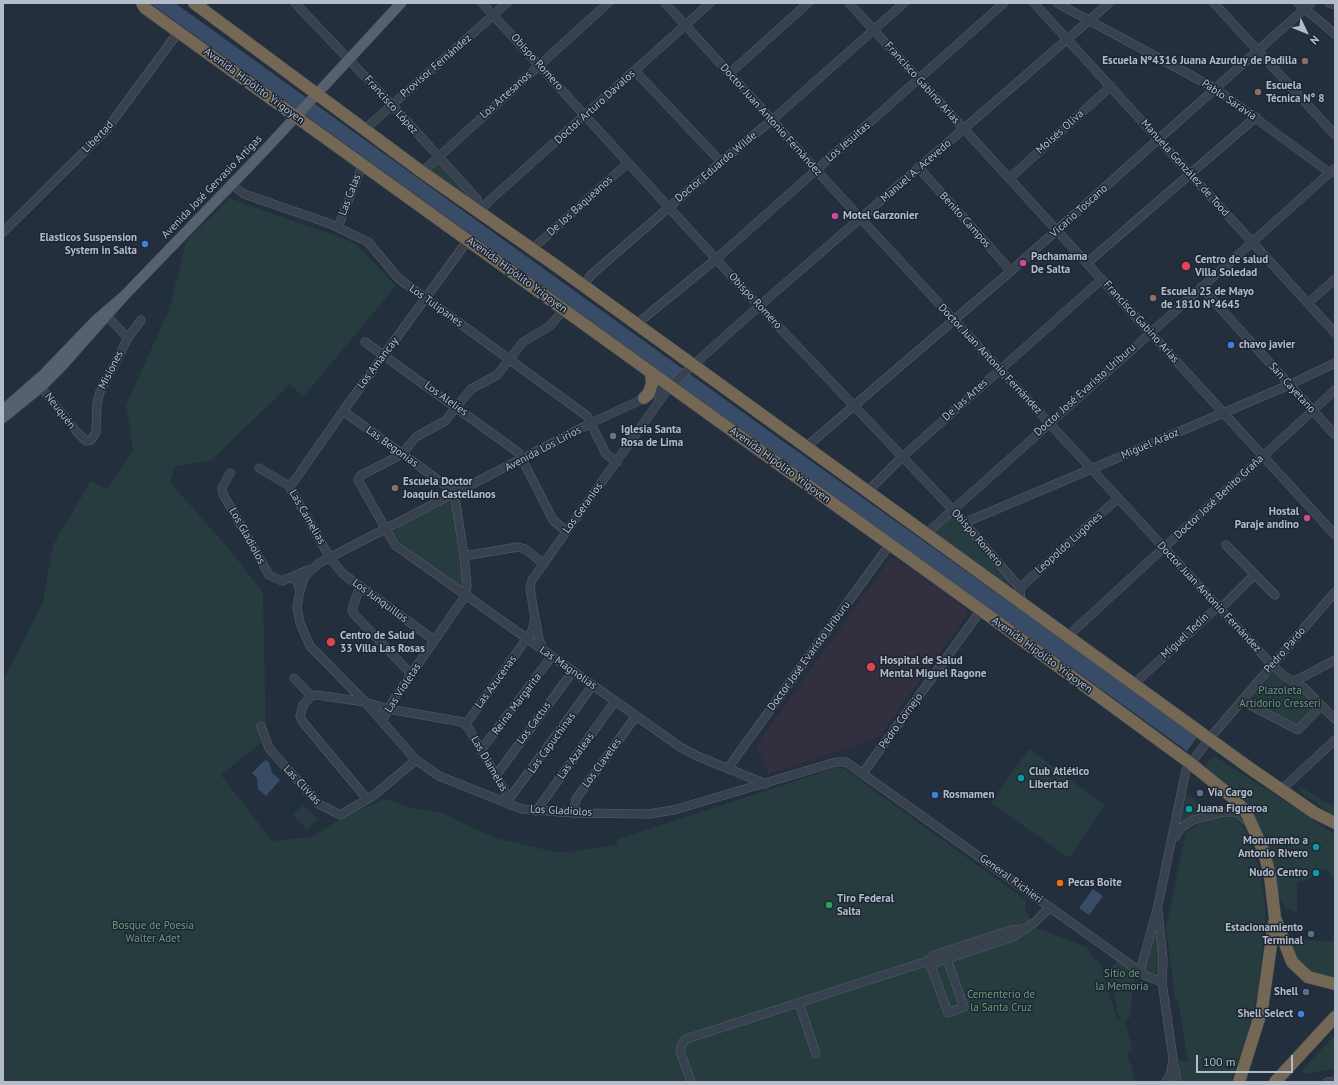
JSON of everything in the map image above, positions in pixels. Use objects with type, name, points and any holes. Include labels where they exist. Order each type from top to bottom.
[{"type":"highway","points":[[199,4],[316,94],[422,172],[532,249],[1209,739],[1315,813],[1335,823]]},
{"type":"highway","name":"Avenida Hipólito Yrigoyen","points":[[142,5],[890,544],[1190,763],[1238,803],[1246,812],[1254,828],[1267,865],[1275,918],[1288,955],[1296,968],[1315,980],[1335,984]]},
{"type":"highway","points":[[644,398],[649,393],[652,383],[651,373]]},
{"type":"highway","points":[[1239,1082],[1262,1008],[1275,918]]},
{"type":"highway","points":[[1276,1082],[1335,1017]]},
{"type":"highway","points":[[1287,1069],[1286,1076],[1291,1082]]},
{"type":"main road","name":"Avenida José Gervasio Artigas","points":[[3,410],[62,366],[105,315],[297,116],[401,3]]},
{"type":"main road","name":"Avenida José Gervasio Artigas","points":[[3,418],[38,384]]},
{"type":"street","name":"Francisco López","points":[[296,3],[392,105],[437,157],[477,199],[480,212]]},
{"type":"street","name":"Obispo Romero","points":[[482,3],[852,406],[953,510],[1020,588]]},
{"type":"street","name":"Provisor Fernández","points":[[365,129],[507,3]]},
{"type":"street","name":"Los Artesanos","points":[[422,172],[608,3]]},
{"type":"street","name":"Doctor Juan Antonio Fernández","points":[[665,3],[730,73],[816,170],[1272,665],[1283,675],[1295,681],[1335,719]]},
{"type":"street","name":"Doctor Arturo Dávalos","points":[[480,212],[488,202],[586,116],[710,3]]},
{"type":"street","points":[[730,73],[808,3]]},
{"type":"street","name":"Francisco Gabino Arias","points":[[849,3],[1335,535]]},
{"type":"street","name":"Doctor Eduardo Wilde","points":[[583,286],[591,276],[721,162],[772,120],[904,3]]},
{"type":"street","name":"Los Jesuitas","points":[[637,326],[644,318],[716,258],[919,80],[1004,3]]},
{"type":"street","name":"Manuela González de Tood","points":[[1034,3],[1335,333]]},
{"type":"street","name":"Pablo Saravia","points":[[1057,3],[1216,89],[1333,170]]},
{"type":"street","name":"Manuel A. Acevedo","points":[[670,386],[692,365],[1109,3]]},
{"type":"street","points":[[1214,3],[1335,135]]},
{"type":"street","points":[[1329,3],[1335,5]]},
{"type":"street","points":[[1304,5],[1335,34]]},
{"type":"street","name":"Vicario Toscano","points":[[806,447],[1057,230],[1259,51],[1304,5]]},
{"type":"street","name":"Libertad","points":[[3,232],[107,129],[179,31]]},
{"type":"street","points":[[635,71],[721,162]]},
{"type":"street","name":"Moisés Oliva","points":[[1010,178],[1110,86]]},
{"type":"street","points":[[1087,263],[1256,117]]},
{"type":"street","name":"Las Calas","points":[[338,227],[363,163]]},
{"type":"street","name":"De los Baqueanos","points":[[532,249],[628,163]]},
{"type":"street","name":"Benito Campos","points":[[919,168],[1010,271]]},
{"type":"street","name":"Doctor José Evaristo Uriburu","points":[[926,534],[1333,170]]},
{"type":"street","name":"Los Tulipanes","points":[[231,184],[244,194],[338,227],[368,242],[399,279],[587,416],[606,454],[617,462]]},
{"type":"street","name":"Los Amancay","points":[[289,486],[295,480],[342,411],[468,240]]},
{"type":"street","name":"De las Artes","points":[[867,492],[901,458],[1102,279]]},
{"type":"street","points":[[1308,303],[1335,279]]},
{"type":"street","name":"San Cayetano","points":[[1201,287],[1335,435]]},
{"type":"street","points":[[402,454],[416,437],[445,422],[471,389],[497,375],[523,342],[550,326],[564,309]]},
{"type":"street","points":[[105,315],[128,338]]},
{"type":"street","name":"Misiones","points":[[84,440],[91,440],[95,435],[98,398],[128,338],[141,320]]},
{"type":"street","name":"Los Alelíes","points":[[365,342],[519,453],[523,459]]},
{"type":"street","name":"Miguel Aráoz","points":[[964,523],[1289,385],[1335,363]]},
{"type":"street","name":"Neuquén","points":[[38,384],[84,440]]},
{"type":"street","name":"Avenida Los Lirios","points":[[300,591],[305,576],[314,567],[330,558],[591,423],[670,386]]},
{"type":"street","name":"Los Geranios","points":[[527,640],[535,619],[530,584],[566,531],[617,462],[670,386]]},
{"type":"street","name":"Doctor José Benito Graña","points":[[1068,636],[1335,390]]},
{"type":"street","name":"Las Begonias","points":[[342,411],[450,489],[454,495]]},
{"type":"street","name":"Las Magnolias","points":[[402,454],[358,478],[395,545],[527,640],[690,753],[766,784]]},
{"type":"street","points":[[523,459],[553,520],[566,531]]},
{"type":"street","name":"Las Camelias","points":[[259,468],[289,486],[330,558]]},
{"type":"street","name":"Los Gladiolos","points":[[230,473],[222,488],[223,494],[267,572],[278,581],[293,578],[314,567]]},
{"type":"street","points":[[454,495],[464,556],[467,586],[465,596]]},
{"type":"street","name":"Leopoldo Lugones","points":[[1020,588],[1118,498]]},
{"type":"street","name":"Doctor José Evaristo Uriburu","points":[[728,768],[890,544]]},
{"type":"street","points":[[1226,545],[1275,595]]},
{"type":"street","points":[[464,556],[518,547],[525,549],[544,564]]},
{"type":"street","name":"Los Junquillos","points":[[330,558],[343,574],[434,640]]},
{"type":"street","name":"Miguel Tedín","points":[[1134,684],[1212,612],[1225,604],[1255,574]]},
{"type":"street","points":[[293,578],[298,583],[300,591]]},
{"type":"street","points":[[360,586],[352,610],[354,614],[411,674]]},
{"type":"street","points":[[1020,588],[1021,602]]},
{"type":"street","name":"Los Gladiolos","points":[[300,591],[298,614],[306,640],[365,702],[416,760],[439,776],[536,811],[648,814],[664,812],[766,784],[841,761],[851,764],[863,773]]},
{"type":"street","name":"Pedro Pardo","points":[[1158,910],[1185,775],[1190,763],[1335,592]]},
{"type":"street","name":"Las Violetas","points":[[382,721],[411,674],[465,596]]},
{"type":"street","name":"Pedro Cornejo","points":[[863,773],[981,610]]},
{"type":"street","points":[[535,619],[539,640],[544,651]]},
{"type":"street","name":"Las Azucenas","points":[[466,724],[527,640]]},
{"type":"street","name":"Reina Margarita","points":[[481,750],[552,656]]},
{"type":"street","points":[[1295,681],[1335,660]]},
{"type":"street","name":"Los Cactus","points":[[494,775],[500,770],[573,671]]},
{"type":"street","points":[[294,678],[311,696],[365,702],[388,709],[458,719],[466,724]]},
{"type":"street","points":[[343,699],[348,693],[349,686]]},
{"type":"street","name":"Las Capuchinas","points":[[510,802],[593,686]]},
{"type":"street","points":[[311,696],[303,705],[300,716],[307,729],[367,800]]},
{"type":"street","name":"Las Azaleas","points":[[536,811],[615,701]]},
{"type":"street","points":[[1242,701],[1298,730],[1322,706]]},
{"type":"street","name":"Los Claveles","points":[[573,813],[576,799],[636,716]]},
{"type":"street","name":"Las Diamelas","points":[[466,724],[510,802]]},
{"type":"street","name":"Las Clivias","points":[[261,726],[270,748],[323,807],[342,815],[367,800],[416,760]]},
{"type":"street","points":[[1281,790],[1335,740]]},
{"type":"street","name":"General Richieri","points":[[863,773],[1140,970],[1146,976],[1162,982]]},
{"type":"street","points":[[1173,839],[1181,828],[1193,820],[1230,811],[1240,815],[1254,828]]},
{"type":"street","points":[[691,1082],[680,1055],[680,1046],[683,1042],[800,1003],[929,962],[947,959],[1013,937],[1022,929],[1035,922],[1050,907]]},
{"type":"street","points":[[1140,970],[1158,910]]},
{"type":"street","points":[[1158,910],[1163,959],[1162,982],[1177,1082]]},
{"type":"street","points":[[929,962],[934,955],[1011,930],[1022,929]]},
{"type":"street","points":[[929,962],[948,1012],[964,1007],[947,959]]},
{"type":"street","points":[[800,1003],[816,1054]]},
{"type":"street","points":[[1166,1082],[1171,1072],[1173,1058]]},
{"type":"street","points":[[1327,1082],[1335,1081]]},
{"type":"shaded area","name":"Hospital de Salud Mental Miguel Ragone","points":[[897,558],[966,609],[967,615],[878,738],[768,774],[757,747],[759,742],[890,559]]},
{"type":"green space","points":[[438,162],[473,199],[476,206],[428,172]]},
{"type":"green space","name":"Bosque de Poesía Walter Adet","points":[[229,198],[355,243],[396,286],[303,397],[290,384],[212,460],[175,466],[170,482],[230,550],[263,593],[266,739],[221,775],[272,841],[312,837],[341,819],[384,799],[412,808],[442,813],[495,838],[560,853],[618,845],[616,840],[838,767],[846,770],[1026,900],[1025,910],[1035,927],[1088,948],[1093,959],[1100,962],[1118,1022],[1120,1021],[1108,969],[1118,961],[1131,970],[1134,981],[1130,1017],[1125,1022],[1133,1051],[1127,1053],[1136,1082],[3,1082],[3,681],[43,602],[53,545],[91,481],[108,489],[133,449],[126,405],[169,310],[186,242]]},
{"type":"green space","points":[[451,501],[453,502],[465,587],[463,590],[394,537],[394,532],[398,527]]},
{"type":"green space","points":[[953,514],[1010,582],[1010,585],[1007,586],[934,536],[935,530]]},
{"type":"green space","name":"Plazoleta Artidorio Cresseri","points":[[1273,673],[1302,690],[1318,707],[1297,728],[1248,701]]},
{"type":"green space","points":[[1029,749],[1105,805],[1069,858],[991,803]]},
{"type":"green space","points":[[1216,757],[1335,835],[1335,877],[1331,876],[1326,868],[1309,879],[1297,882],[1297,912],[1287,909],[1278,897],[1267,840],[1254,818],[1208,771],[1206,763],[1212,758]]},
{"type":"green space","points":[[1299,786],[1335,807],[1335,817],[1302,793]]},
{"type":"green space","points":[[1185,792],[1208,811],[1189,818],[1178,826]]},
{"type":"green space","points":[[303,805],[318,819],[307,830],[293,815]]},
{"type":"green space","points":[[1224,816],[1236,818],[1246,831],[1260,871],[1265,903],[1265,928],[1257,998],[1231,1082],[1181,1082],[1179,1060],[1188,1063],[1178,999],[1175,999],[1166,928],[1186,833],[1202,822]]},
{"type":"green space","points":[[1291,925],[1299,925],[1299,927],[1287,927],[1287,940],[1335,941],[1335,981],[1312,977],[1304,972],[1293,961],[1282,934],[1284,928]]},
{"type":"green space","points":[[1157,929],[1160,972],[1157,975],[1152,975],[1144,971],[1144,964]]},
{"type":"green space","points":[[1335,1035],[1335,1069],[1304,1074],[1302,1070]]},
{"type":"water","points":[[150,3],[175,3],[773,434],[1198,736],[1187,751]]},
{"type":"water","points":[[265,760],[269,762],[272,773],[280,780],[266,796],[258,789],[257,778],[252,773]]},
{"type":"water","points":[[1093,889],[1103,896],[1089,915],[1079,908]]},
{"type":"place","name":"Escuela Nº4316 Juana Azurduy de Padilla","points":[[1305,61]]},
{"type":"place","name":"Escuela Técnica N° 8","points":[[1258,92]]},
{"type":"place","name":"Motel Garzonier","points":[[835,216]]},
{"type":"place","name":"Elasticos Suspension System in Salta","points":[[145,244]]},
{"type":"place","name":"Pachamama De Salta","points":[[1023,263]]},
{"type":"place","name":"Centro de salud Villa Soledad","points":[[1186,266]]},
{"type":"place","name":"Escuela 25 de Mayo de 1810 N°4645","points":[[1153,298]]},
{"type":"place","name":"chavo javier","points":[[1231,345]]},
{"type":"place","name":"Iglesia Santa Rosa de Lima","points":[[613,436]]},
{"type":"place","name":"Escuela Doctor Joaquín Castellanos","points":[[395,488]]},
{"type":"place","name":"Hostal Paraje andino","points":[[1307,518]]},
{"type":"place","name":"Centro de Salud 33 Villa Las Rosas","points":[[331,642]]},
{"type":"place","name":"Hospital de Salud Mental Miguel Ragone","points":[[871,667]]},
{"type":"place","name":"Club Atlético Libertad","points":[[1021,778]]},
{"type":"place","name":"Vía Cargo","points":[[1200,793]]},
{"type":"place","name":"Rosmamen","points":[[935,795]]},
{"type":"place","name":"Juana Figueroa","points":[[1189,809]]},
{"type":"place","name":"Monumento a Antonio Rivero","points":[[1316,847]]},
{"type":"place","name":"Nudo Centro","points":[[1316,873]]},
{"type":"place","name":"Pecas Boite","points":[[1060,883]]},
{"type":"place","name":"Tiro Federal Salta","points":[[829,905]]},
{"type":"place","name":"Estacionamiento Terminal","points":[[1311,934]]},
{"type":"place","name":"Shell","points":[[1306,992]]},
{"type":"place","name":"Shell Select","points":[[1301,1014]]},
{"type":"park label","name":"Sitio de la Memoria","points":[[1122,980]]},
{"type":"park label","name":"Cementerio de la Santa Cruz","points":[[1001,1001]]}]
